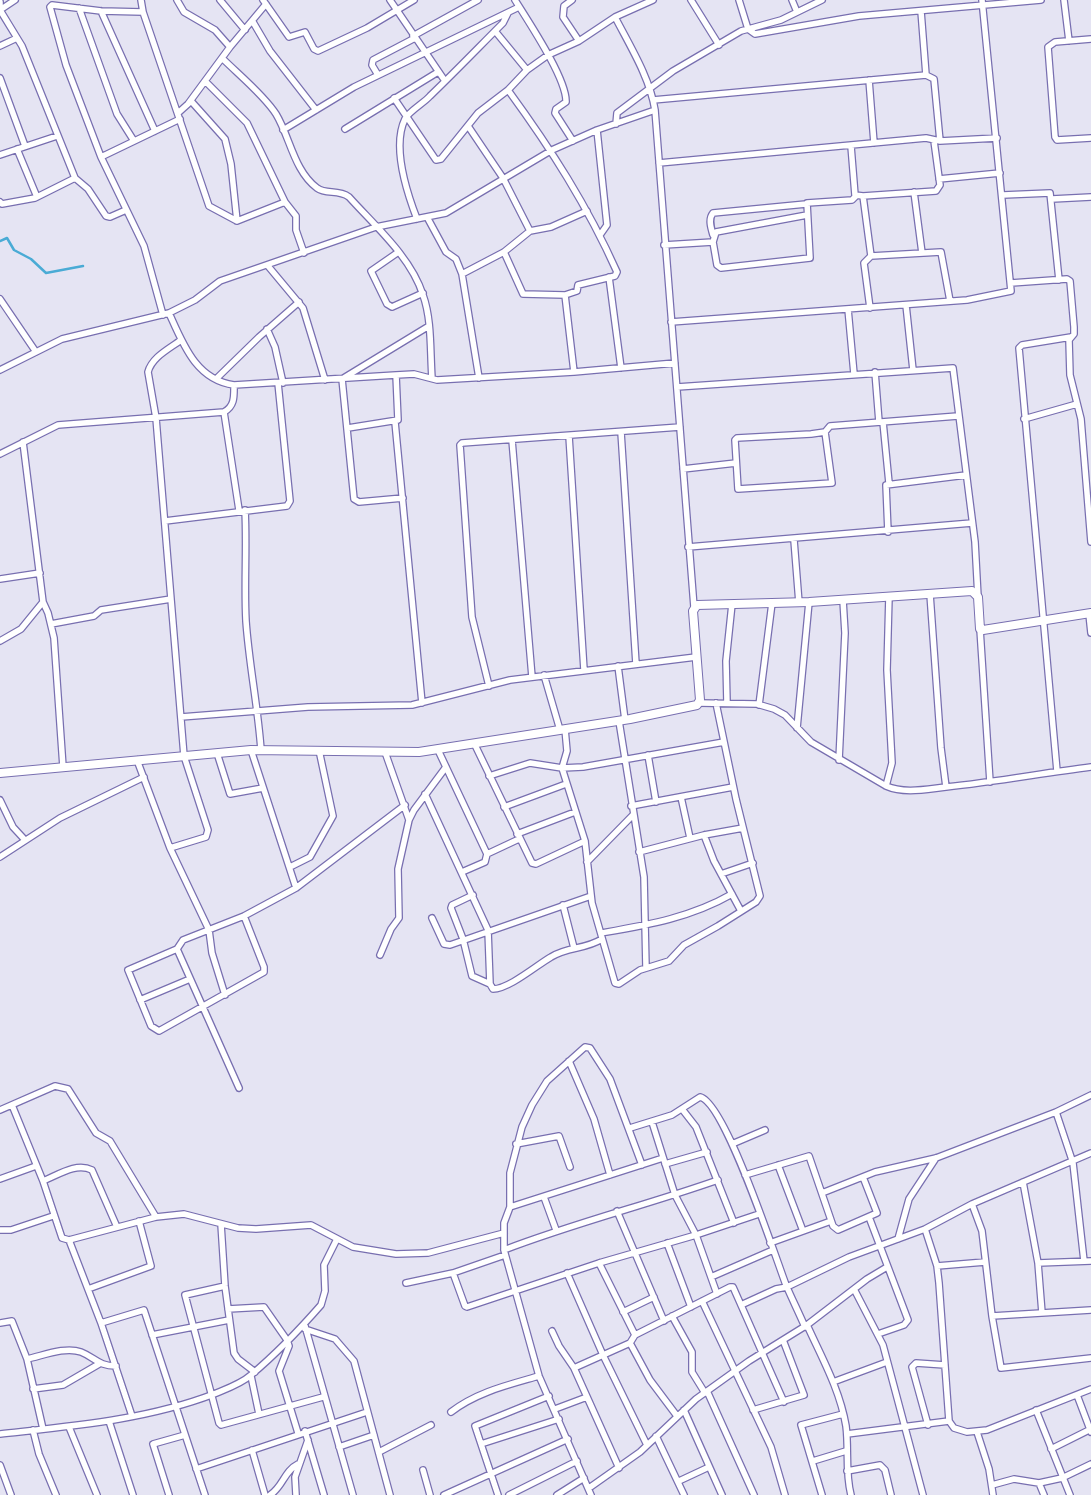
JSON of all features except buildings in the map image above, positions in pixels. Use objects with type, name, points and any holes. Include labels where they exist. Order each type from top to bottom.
[{"type":"street","points":[[0,10],[15,0]]},
{"type":"street","points":[[141,0],[143,12],[209,206],[237,221],[285,202]]},
{"type":"street","points":[[177,0],[184,12],[215,30],[230,47]]},
{"type":"street","points":[[220,0],[245,30]]},
{"type":"street","points":[[390,0],[423,52],[445,81]]},
{"type":"street","points":[[101,157],[155,131],[179,116],[230,47],[253,22],[264,2],[289,37],[307,33],[314,49],[318,51],[350,37],[414,0]]},
{"type":"street","points":[[378,75],[372,65],[373,60],[478,0]]},
{"type":"street","points":[[515,0],[548,55],[567,99],[566,102],[556,109],[555,113],[573,141]]},
{"type":"street","points":[[572,0],[564,6],[563,17],[580,41]]},
{"type":"street","points":[[394,98],[405,117],[438,160],[484,108],[508,90],[527,70],[548,55],[580,41],[615,17],[653,0]]},
{"type":"street","points":[[692,0],[719,45]]},
{"type":"street","points":[[739,0],[748,29]]},
{"type":"street","points":[[792,0],[797,12]]},
{"type":"street","points":[[616,124],[617,113],[673,72],[748,29],[781,20],[822,0]]},
{"type":"street","points":[[748,29],[758,33],[859,16],[921,11],[983,2],[1041,0]]},
{"type":"street","points":[[1064,0],[1068,41]]},
{"type":"street","points":[[0,2],[0,10],[17,38],[75,178],[88,189],[106,216],[110,217],[126,210]]},
{"type":"street","points":[[671,322],[950,301],[1011,291],[983,2]]},
{"type":"street","points":[[143,12],[101,11],[62,3],[50,3],[66,65],[101,157],[146,254],[166,314],[190,357],[216,380],[223,384],[234,385],[396,374],[414,374],[432,378],[480,378],[675,363]]},
{"type":"street","points":[[284,130],[378,75],[519,7]]},
{"type":"street","points":[[79,8],[117,114],[134,141]]},
{"type":"street","points":[[101,11],[155,131]]},
{"type":"street","points":[[921,11],[926,75]]},
{"type":"street","points":[[417,219],[406,188],[401,156],[400,139],[405,117],[504,23],[508,13]]},
{"type":"street","points":[[615,17],[649,90],[655,110],[664,245],[694,607],[699,703]]},
{"type":"street","points":[[253,22],[270,51],[316,110]]},
{"type":"street","points":[[495,31],[527,70]]},
{"type":"street","points":[[0,46],[17,38]]},
{"type":"street","points":[[1091,39],[1052,43],[1048,47],[1055,138],[1057,140],[1091,138]]},
{"type":"street","points":[[222,58],[275,113],[306,178],[321,191],[342,191],[349,197],[376,227],[415,278],[423,293],[432,378]]},
{"type":"street","points":[[345,129],[438,72]]},
{"type":"street","points":[[653,100],[926,75],[934,79],[940,185],[936,191],[856,196],[852,200],[808,202],[806,204],[713,213],[711,216],[711,226],[718,267],[807,260],[812,254],[806,204]]},
{"type":"street","points":[[0,78],[25,146]]},
{"type":"street","points":[[868,80],[874,144]]},
{"type":"street","points":[[206,81],[247,123],[285,202],[296,216],[296,230],[304,253]]},
{"type":"street","points":[[504,252],[523,294],[565,295],[577,291],[578,285],[615,276],[617,272],[600,234],[552,150],[508,90]]},
{"type":"street","points":[[191,101],[225,139],[232,164],[237,221]]},
{"type":"street","points":[[0,370],[70,336],[166,314],[195,300],[220,281],[268,266],[376,227],[446,213],[552,150],[597,130],[655,110]]},
{"type":"street","points":[[468,126],[503,178],[530,231]]},
{"type":"street","points":[[597,130],[607,225],[600,234]]},
{"type":"street","points":[[0,155],[57,136]]},
{"type":"street","points":[[659,163],[926,138],[937,141],[997,138]]},
{"type":"street","points":[[851,146],[856,196]]},
{"type":"street","points":[[17,149],[37,197]]},
{"type":"street","points":[[939,179],[1000,173]]},
{"type":"street","points":[[0,202],[2,204],[37,197],[75,178]]},
{"type":"street","points":[[914,192],[922,253]]},
{"type":"street","points":[[1002,195],[1050,193],[1058,280]]},
{"type":"street","points":[[863,196],[871,256]]},
{"type":"street","points":[[1052,199],[1091,197]]},
{"type":"street","points":[[462,274],[504,252],[530,231],[550,227],[587,211]]},
{"type":"street","points":[[713,238],[716,232],[807,215]]},
{"type":"street","points":[[427,217],[446,252],[456,259],[462,274],[480,378]]},
{"type":"street","points":[[664,245],[713,238]]},
{"type":"street","points":[[870,308],[864,263],[871,256],[938,252],[943,255],[950,301]]},
{"type":"street","points":[[397,253],[371,271],[388,304],[392,307],[423,293]]},
{"type":"street","points":[[268,266],[299,302],[308,317],[325,380]]},
{"type":"street","points":[[609,277],[621,368]]},
{"type":"street","points":[[1011,283],[1070,281],[1074,327],[1071,337],[1070,375],[1089,470],[1091,542]]},
{"type":"street","points":[[565,295],[574,372]]},
{"type":"street","points":[[0,299],[36,352]]},
{"type":"street","points":[[216,380],[267,329],[299,302]]},
{"type":"street","points":[[906,305],[913,370]]},
{"type":"street","points":[[848,310],[854,374]]},
{"type":"street","points":[[342,379],[428,326]]},
{"type":"street","points":[[165,521],[242,510],[282,507],[287,506],[290,501],[276,347],[267,329]]},
{"type":"street","points":[[1057,772],[1024,419],[1020,346],[1071,337]]},
{"type":"street","points":[[170,848],[206,837],[208,834],[184,756],[156,418],[148,372],[150,366],[181,340]]},
{"type":"street","points":[[677,387],[953,368],[972,524],[990,782]]},
{"type":"street","points":[[875,372],[889,483]]},
{"type":"street","points":[[396,374],[399,415],[395,422],[422,703]]},
{"type":"street","points":[[342,379],[354,499],[359,502],[403,498]]},
{"type":"street","points":[[0,454],[58,424],[224,412],[231,407],[234,400],[234,385]]},
{"type":"street","points":[[1024,419],[1077,404]]},
{"type":"street","points":[[224,412],[242,510],[246,618],[259,711],[261,750]]},
{"type":"street","points":[[825,432],[832,483],[740,489],[734,440],[737,438],[825,432],[830,426],[958,416]]},
{"type":"street","points":[[348,428],[395,422]]},
{"type":"street","points":[[489,686],[472,617],[458,448],[462,443],[680,427]]},
{"type":"street","points":[[622,432],[636,664]]},
{"type":"street","points":[[569,436],[584,670]]},
{"type":"street","points":[[512,440],[532,677]]},
{"type":"street","points":[[23,442],[43,602],[51,624],[63,767]]},
{"type":"street","points":[[683,468],[736,463]]},
{"type":"street","points":[[888,532],[885,485],[966,475]]},
{"type":"street","points":[[688,547],[794,540],[972,524]]},
{"type":"street","points":[[794,540],[799,603]]},
{"type":"street","points":[[0,579],[40,573]]},
{"type":"street","points":[[694,607],[732,604],[799,603],[972,591],[978,597]]},
{"type":"street","points":[[930,594],[941,748],[946,787]]},
{"type":"street","points":[[886,786],[892,763],[887,670],[889,596]]},
{"type":"street","points":[[51,624],[94,616],[102,610],[171,600]]},
{"type":"street","points":[[840,760],[845,633],[843,600]]},
{"type":"street","points":[[0,641],[21,629],[43,602]]},
{"type":"street","points":[[797,728],[809,602]]},
{"type":"street","points":[[759,705],[772,603]]},
{"type":"street","points":[[727,703],[726,661],[732,604]]},
{"type":"street","points":[[980,629],[986,630],[1090,613],[1091,633]]},
{"type":"street","points":[[181,717],[308,707],[402,706],[544,675],[696,657]]},
{"type":"street","points":[[618,666],[631,806],[645,890],[646,968]]},
{"type":"street","points":[[544,675],[563,729],[567,751],[562,768],[585,841],[591,896],[615,983],[619,984],[632,974],[668,961],[688,941],[741,911],[760,896],[733,787],[716,703]]},
{"type":"street","points":[[0,773],[251,750],[386,752],[438,750],[622,721],[699,703],[768,706],[785,715],[811,742],[886,786],[912,790],[946,787],[1091,767]]},
{"type":"street","points":[[489,776],[530,763],[562,768],[724,742]]},
{"type":"street","points":[[474,745],[528,860],[536,864],[585,841]]},
{"type":"street","points":[[251,750],[296,888]]},
{"type":"street","points":[[290,867],[310,857],[333,816],[319,750]]},
{"type":"street","points":[[438,750],[487,854],[485,862],[462,872]]},
{"type":"street","points":[[386,752],[409,820]]},
{"type":"street","points":[[217,753],[230,794],[263,788]]},
{"type":"street","points":[[648,755],[656,802]]},
{"type":"street","points":[[137,760],[170,848],[210,930],[212,953],[225,995]]},
{"type":"street","points":[[380,955],[391,928],[399,918],[398,869],[409,820],[414,810],[446,766]]},
{"type":"street","points":[[0,857],[60,818],[144,777]]},
{"type":"street","points":[[504,807],[566,784]]},
{"type":"street","points":[[631,806],[733,787]]},
{"type":"street","points":[[425,794],[488,930],[490,984],[493,989],[501,988],[553,956],[574,948],[590,946],[601,936],[680,918],[709,907],[732,894]]},
{"type":"street","points":[[682,797],[690,838]]},
{"type":"street","points":[[0,800],[3,810],[25,840]]},
{"type":"street","points":[[244,916],[264,970],[225,995],[159,1031],[151,1026],[128,970],[177,949],[182,940],[244,916],[296,888],[405,804]]},
{"type":"street","points":[[487,854],[518,837],[575,812]]},
{"type":"street","points":[[587,862],[633,815]]},
{"type":"street","points":[[639,852],[704,834],[743,828]]},
{"type":"street","points":[[704,834],[720,874],[741,911]]},
{"type":"street","points":[[720,874],[753,863]]},
{"type":"street","points":[[473,895],[451,906],[463,939],[472,976],[490,984]]},
{"type":"street","points":[[432,918],[444,944],[591,896]]},
{"type":"street","points":[[563,905],[574,948]]},
{"type":"street","points":[[177,949],[239,1088]]},
{"type":"street","points":[[140,1000],[190,979]]},
{"type":"street","points":[[591,1495],[539,1376],[514,1293],[504,1252],[504,1223],[510,1207],[510,1173],[516,1144],[532,1105],[547,1081],[581,1050],[590,1048],[610,1078],[642,1164]]},
{"type":"street","points":[[569,1061],[594,1119],[610,1175]]},
{"type":"street","points":[[0,1110],[55,1086],[68,1089],[96,1133],[110,1140],[156,1217]]},
{"type":"street","points":[[822,1193],[863,1177],[936,1158],[1056,1112],[1091,1095]]},
{"type":"street","points":[[630,1128],[652,1122],[682,1109],[695,1099],[704,1098],[724,1127],[760,1214],[787,1287],[834,1382],[847,1434],[847,1471],[851,1495]]},
{"type":"street","points":[[12,1105],[43,1181],[53,1216],[62,1238],[69,1240],[156,1217],[184,1214],[221,1224],[256,1229],[311,1225],[362,1250],[416,1254],[453,1247],[504,1233]]},
{"type":"street","points":[[682,1109],[696,1127],[734,1222]]},
{"type":"street","points":[[1056,1112],[1073,1163],[1084,1261]]},
{"type":"street","points":[[652,1122],[676,1195],[696,1236],[717,1294]]},
{"type":"street","points":[[732,1144],[765,1130]]},
{"type":"street","points":[[516,1144],[559,1136],[570,1167]]},
{"type":"street","points":[[665,1164],[707,1152]]},
{"type":"street","points":[[741,1305],[776,1289],[787,1287],[848,1257],[925,1229],[972,1204],[1073,1163],[1091,1153]]},
{"type":"street","points":[[745,1176],[778,1164],[810,1156],[831,1221],[835,1229],[838,1230],[877,1212],[863,1177]]},
{"type":"street","points":[[510,1207],[663,1158]]},
{"type":"street","points":[[898,1239],[909,1199],[936,1158]]},
{"type":"street","points":[[778,1164],[803,1231]]},
{"type":"street","points":[[0,1180],[36,1166]]},
{"type":"street","points":[[43,1181],[78,1167],[86,1166],[92,1170],[117,1226]]},
{"type":"street","points":[[406,1283],[453,1273],[556,1230],[676,1195],[718,1180]]},
{"type":"street","points":[[1024,1182],[1038,1263],[1042,1313]]},
{"type":"street","points":[[544,1197],[556,1230]]},
{"type":"street","points":[[972,1204],[982,1231],[992,1316],[1001,1368],[1091,1358]]},
{"type":"street","points":[[617,1211],[664,1321]]},
{"type":"street","points":[[453,1273],[466,1307],[514,1293],[599,1263],[696,1236],[760,1214]]},
{"type":"street","points":[[0,1230],[11,1230],[53,1216]]},
{"type":"street","points":[[869,1216],[908,1320],[904,1324],[878,1334]]},
{"type":"street","points":[[88,1289],[152,1266],[139,1221]]},
{"type":"street","points":[[770,1243],[831,1221]]},
{"type":"street","points":[[221,1224],[225,1286],[234,1353],[253,1374],[259,1414]]},
{"type":"street","points":[[925,1229],[937,1266],[950,1421],[954,1428],[967,1432],[977,1432],[1091,1389]]},
{"type":"street","points":[[0,1434],[109,1421],[176,1406],[230,1388],[253,1374],[287,1340],[305,1327],[324,1298],[324,1265],[337,1239]]},
{"type":"street","points":[[69,1240],[101,1323],[132,1416]]},
{"type":"street","points":[[668,1244],[691,1307]]},
{"type":"street","points":[[711,1277],[773,1250]]},
{"type":"street","points":[[1038,1263],[1091,1261]]},
{"type":"street","points":[[937,1266],[985,1262]]},
{"type":"street","points":[[599,1263],[636,1336]]},
{"type":"street","points":[[588,1488],[619,1468],[706,1392],[761,1353],[806,1326],[887,1266]]},
{"type":"street","points":[[567,1274],[603,1355],[647,1445]]},
{"type":"street","points":[[225,1286],[185,1294],[191,1326],[218,1421],[221,1424],[290,1404],[323,1397]]},
{"type":"street","points":[[574,1368],[630,1343],[636,1336],[672,1316],[733,1287],[784,1402]]},
{"type":"street","points":[[854,1289],[883,1345],[923,1495]]},
{"type":"street","points":[[623,1312],[654,1297]]},
{"type":"street","points":[[702,1301],[771,1447],[785,1495]]},
{"type":"street","points":[[228,1309],[264,1307],[287,1340],[290,1346],[279,1371],[298,1433]]},
{"type":"street","points":[[101,1323],[142,1309],[205,1495]]},
{"type":"street","points":[[992,1316],[1091,1310]]},
{"type":"street","points":[[672,1316],[692,1352],[692,1370],[706,1392],[754,1495]]},
{"type":"street","points":[[152,1335],[229,1320]]},
{"type":"street","points":[[0,1324],[12,1321],[27,1359],[43,1429]]},
{"type":"street","points":[[305,1327],[323,1397],[353,1495]]},
{"type":"street","points":[[305,1327],[335,1339],[350,1354],[357,1370],[390,1495]]},
{"type":"street","points":[[552,1331],[559,1346],[574,1368],[619,1468]]},
{"type":"street","points":[[753,1410],[803,1396],[804,1392],[783,1340]]},
{"type":"street","points":[[630,1343],[650,1380],[677,1416]]},
{"type":"street","points":[[27,1359],[63,1351],[75,1351],[99,1364],[116,1366]]},
{"type":"street","points":[[834,1382],[887,1362]]},
{"type":"street","points":[[928,1425],[912,1368],[916,1363],[945,1365]]},
{"type":"street","points":[[33,1389],[63,1385],[99,1364]]},
{"type":"street","points":[[451,1412],[466,1401],[486,1392],[539,1376]]},
{"type":"street","points":[[1051,1449],[1091,1430],[1077,1395]]},
{"type":"street","points":[[498,1495],[476,1424],[549,1396]]},
{"type":"street","points":[[555,1409],[587,1397]]},
{"type":"street","points":[[684,1410],[722,1495]]},
{"type":"street","points":[[1036,1410],[1070,1495]]},
{"type":"street","points":[[196,1468],[298,1433],[367,1412]]},
{"type":"street","points":[[822,1495],[802,1424],[843,1414]]},
{"type":"street","points":[[481,1444],[559,1419]]},
{"type":"street","points":[[109,1421],[133,1495]]},
{"type":"street","points":[[847,1434],[950,1421]]},
{"type":"street","points":[[379,1452],[431,1425]]},
{"type":"street","points":[[69,1427],[97,1495]]},
{"type":"street","points":[[33,1430],[38,1454],[56,1495]]},
{"type":"street","points":[[305,1431],[324,1495]]},
{"type":"street","points":[[977,1432],[989,1469],[993,1495]]},
{"type":"street","points":[[169,1495],[153,1444],[185,1435]]},
{"type":"street","points":[[339,1446],[374,1435]]},
{"type":"street","points":[[656,1436],[684,1495]]},
{"type":"street","points":[[444,1495],[568,1439]]},
{"type":"street","points":[[296,1495],[294,1483],[298,1464],[308,1440]]},
{"type":"street","points":[[252,1450],[265,1495]]},
{"type":"street","points":[[813,1461],[846,1451]]},
{"type":"street","points":[[509,1495],[577,1461]]},
{"type":"street","points":[[270,1495],[276,1492],[290,1468],[298,1464]]},
{"type":"street","points":[[992,1484],[1014,1479],[1039,1483],[1062,1478],[1091,1464]]},
{"type":"street","points":[[0,1465],[12,1495]]},
{"type":"street","points":[[847,1471],[880,1465],[884,1470],[891,1495]]},
{"type":"street","points":[[679,1481],[709,1467]]},
{"type":"street","points":[[423,1470],[430,1495]]},
{"type":"street","points":[[557,1495],[584,1478]]},
{"type":"street","points":[[1039,1483],[1044,1495]]},
{"type":"waterway","points":[[0,241],[7,238],[14,250],[31,259],[46,273],[83,266]]}]
